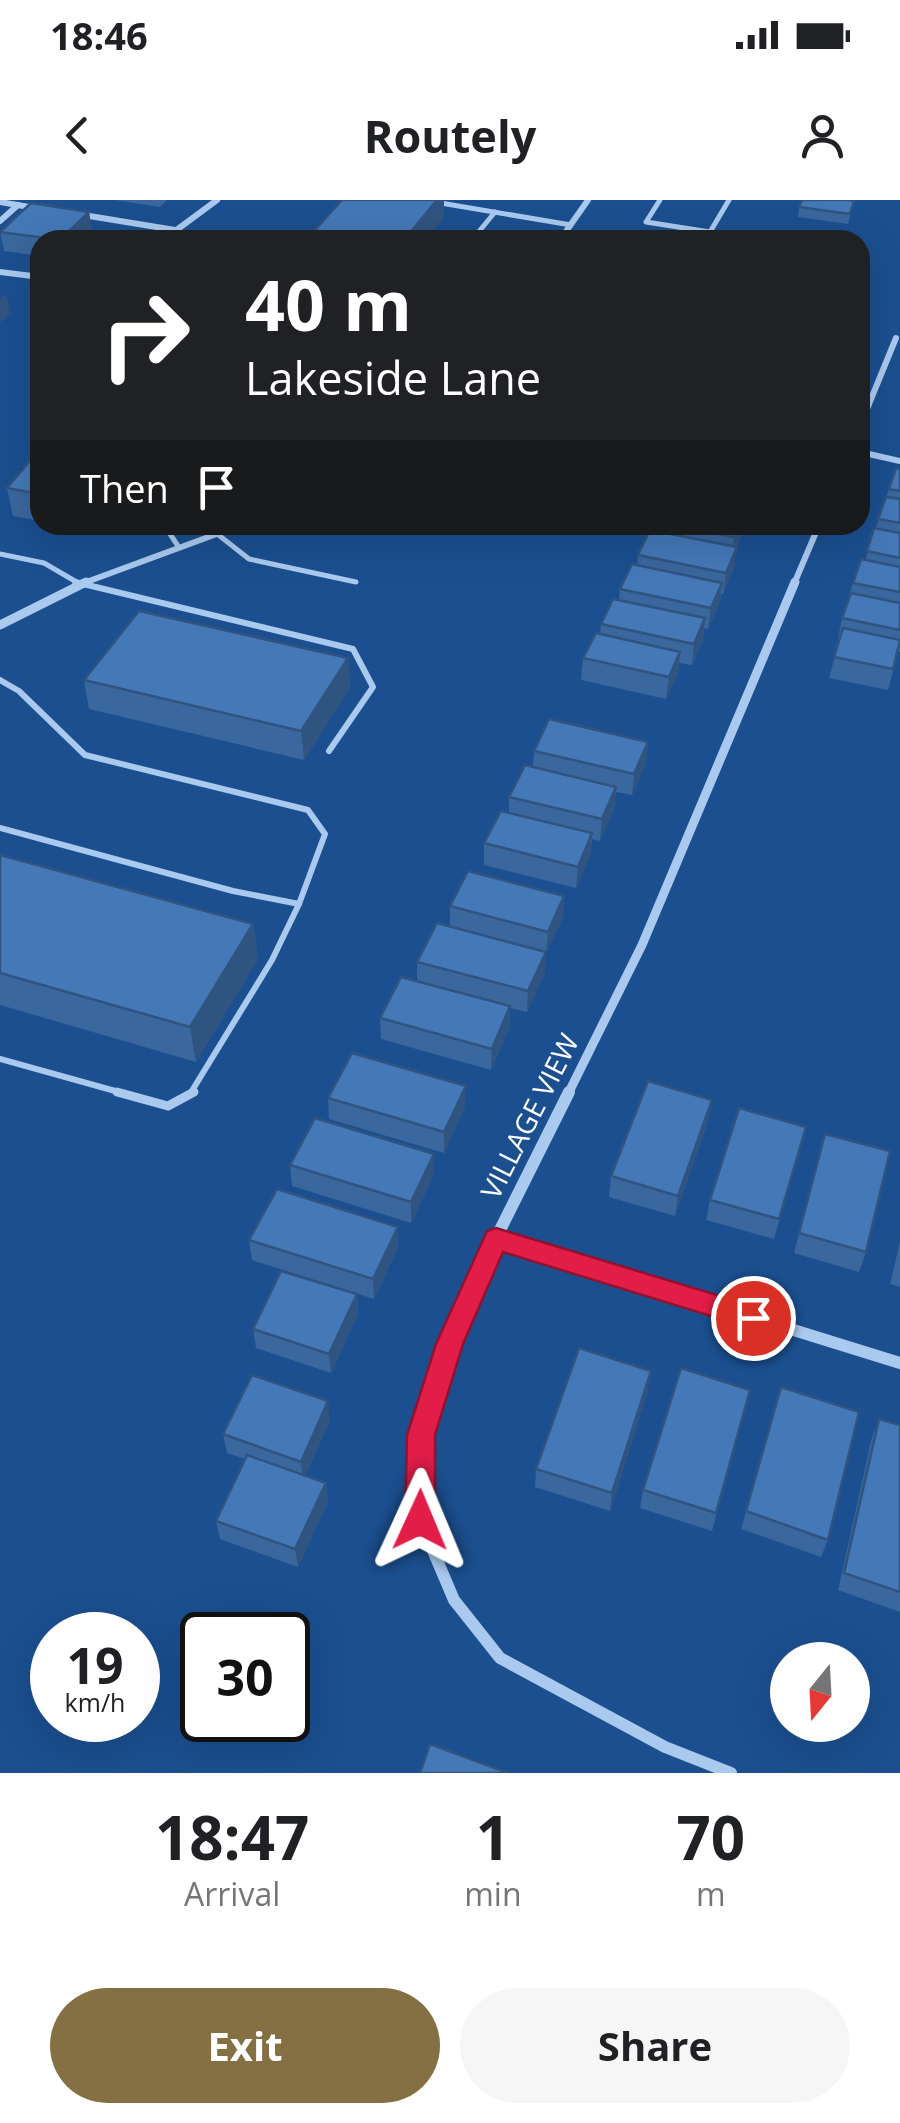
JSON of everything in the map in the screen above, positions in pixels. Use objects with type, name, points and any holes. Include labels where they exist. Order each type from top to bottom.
[{"type":"street","points":[[71,214],[175,230],[217,200]]},
{"type":"street","points":[[567,230],[588,200]]},
{"type":"street","points":[[0,202],[54,211]]},
{"type":"street","points":[[0,221],[18,205]]},
{"type":"street","points":[[0,272],[30,276]]},
{"type":"street","points":[[870,402],[896,338]]},
{"type":"street","points":[[870,454],[900,461]]},
{"type":"street","points":[[0,625],[80,584],[213,535]]},
{"type":"street","name":"VILLAGE VIEW","points":[[732,1773],[664,1747],[500,1658],[454,1600],[420,1520],[421,1435],[450,1344],[496,1238],[642,945],[815,535]]},
{"type":"street","points":[[496,1238],[900,1363]]},
{"type":"lane","points":[[423,200],[570,225]]},
{"type":"lane","points":[[660,200],[646,222],[697,230]]},
{"type":"lane","points":[[711,230],[729,200]]},
{"type":"lane","points":[[480,230],[494,212]]},
{"type":"lane","points":[[171,535],[178,546]]},
{"type":"lane","points":[[217,535],[249,559],[356,582]]},
{"type":"lane","points":[[0,554],[44,563],[80,584],[353,649],[373,687],[329,751]]},
{"type":"lane","points":[[0,680],[19,691],[84,755],[308,810],[325,834],[300,904],[194,1093],[168,1106],[0,1059]]},
{"type":"lane","points":[[0,828],[233,891],[300,904]]},
{"type":"building","points":[[342,200],[437,200],[412,230],[315,230]]},
{"type":"building","points":[[802,200],[854,201],[850,214],[799,207]]},
{"type":"building","points":[[31,203],[89,212],[70,230],[30,230],[30,236],[0,232]]},
{"type":"building","points":[[30,461],[30,492],[7,488]]},
{"type":"building","points":[[896,468],[900,469],[900,491],[889,489]]},
{"type":"building","points":[[886,497],[900,499],[900,523],[878,519]]},
{"type":"building","points":[[874,528],[900,533],[900,558],[867,551]]},
{"type":"building","points":[[648,535],[676,535],[737,547],[726,573],[638,555]]},
{"type":"building","points":[[861,559],[900,567],[900,592],[853,583]]},
{"type":"building","points":[[632,564],[722,583],[711,608],[620,589]]},
{"type":"building","points":[[851,593],[900,603],[900,630],[842,618]]},
{"type":"building","points":[[613,599],[705,618],[694,644],[601,624]]},
{"type":"building","points":[[139,611],[348,658],[301,731],[84,680]]},
{"type":"building","points":[[843,628],[900,640],[893,669],[834,657]]},
{"type":"building","points":[[596,633],[680,652],[669,677],[583,658]]},
{"type":"building","points":[[549,719],[648,742],[634,774],[534,751]]},
{"type":"building","points":[[525,765],[616,787],[602,819],[509,797]]},
{"type":"building","points":[[501,811],[592,833],[578,867],[484,843]]},
{"type":"building","points":[[0,855],[253,924],[190,1027],[0,973]]},
{"type":"building","points":[[468,871],[564,896],[548,932],[450,906]]},
{"type":"building","points":[[437,923],[546,952],[528,991],[417,962]]},
{"type":"building","points":[[401,977],[510,1006],[492,1049],[380,1018]]},
{"type":"building","points":[[352,1053],[466,1086],[444,1132],[328,1098]]},
{"type":"building","points":[[648,1081],[712,1100],[678,1196],[611,1176]]},
{"type":"building","points":[[739,1108],[806,1127],[779,1219],[710,1200]]},
{"type":"building","points":[[315,1118],[434,1154],[411,1202],[290,1165]]},
{"type":"building","points":[[825,1134],[890,1151],[866,1252],[799,1233]]},
{"type":"building","points":[[277,1189],[398,1227],[373,1279],[249,1240]]},
{"type":"building","points":[[281,1271],[357,1294],[329,1354],[253,1329]]},
{"type":"building","points":[[579,1348],[651,1371],[612,1493],[536,1469]]},
{"type":"building","points":[[681,1368],[750,1390],[716,1513],[643,1490]]},
{"type":"building","points":[[252,1375],[328,1401],[301,1462],[223,1434]]},
{"type":"building","points":[[781,1387],[859,1412],[828,1540],[746,1511]]},
{"type":"building","points":[[879,1419],[900,1425],[900,1592],[844,1573]]},
{"type":"building","points":[[247,1455],[326,1483],[295,1549],[216,1521]]},
{"type":"building","points":[[430,1744],[508,1773],[420,1773]]},
{"type":"route","points":[[420,1520],[421,1435],[450,1344],[496,1238],[753,1318]]}]
